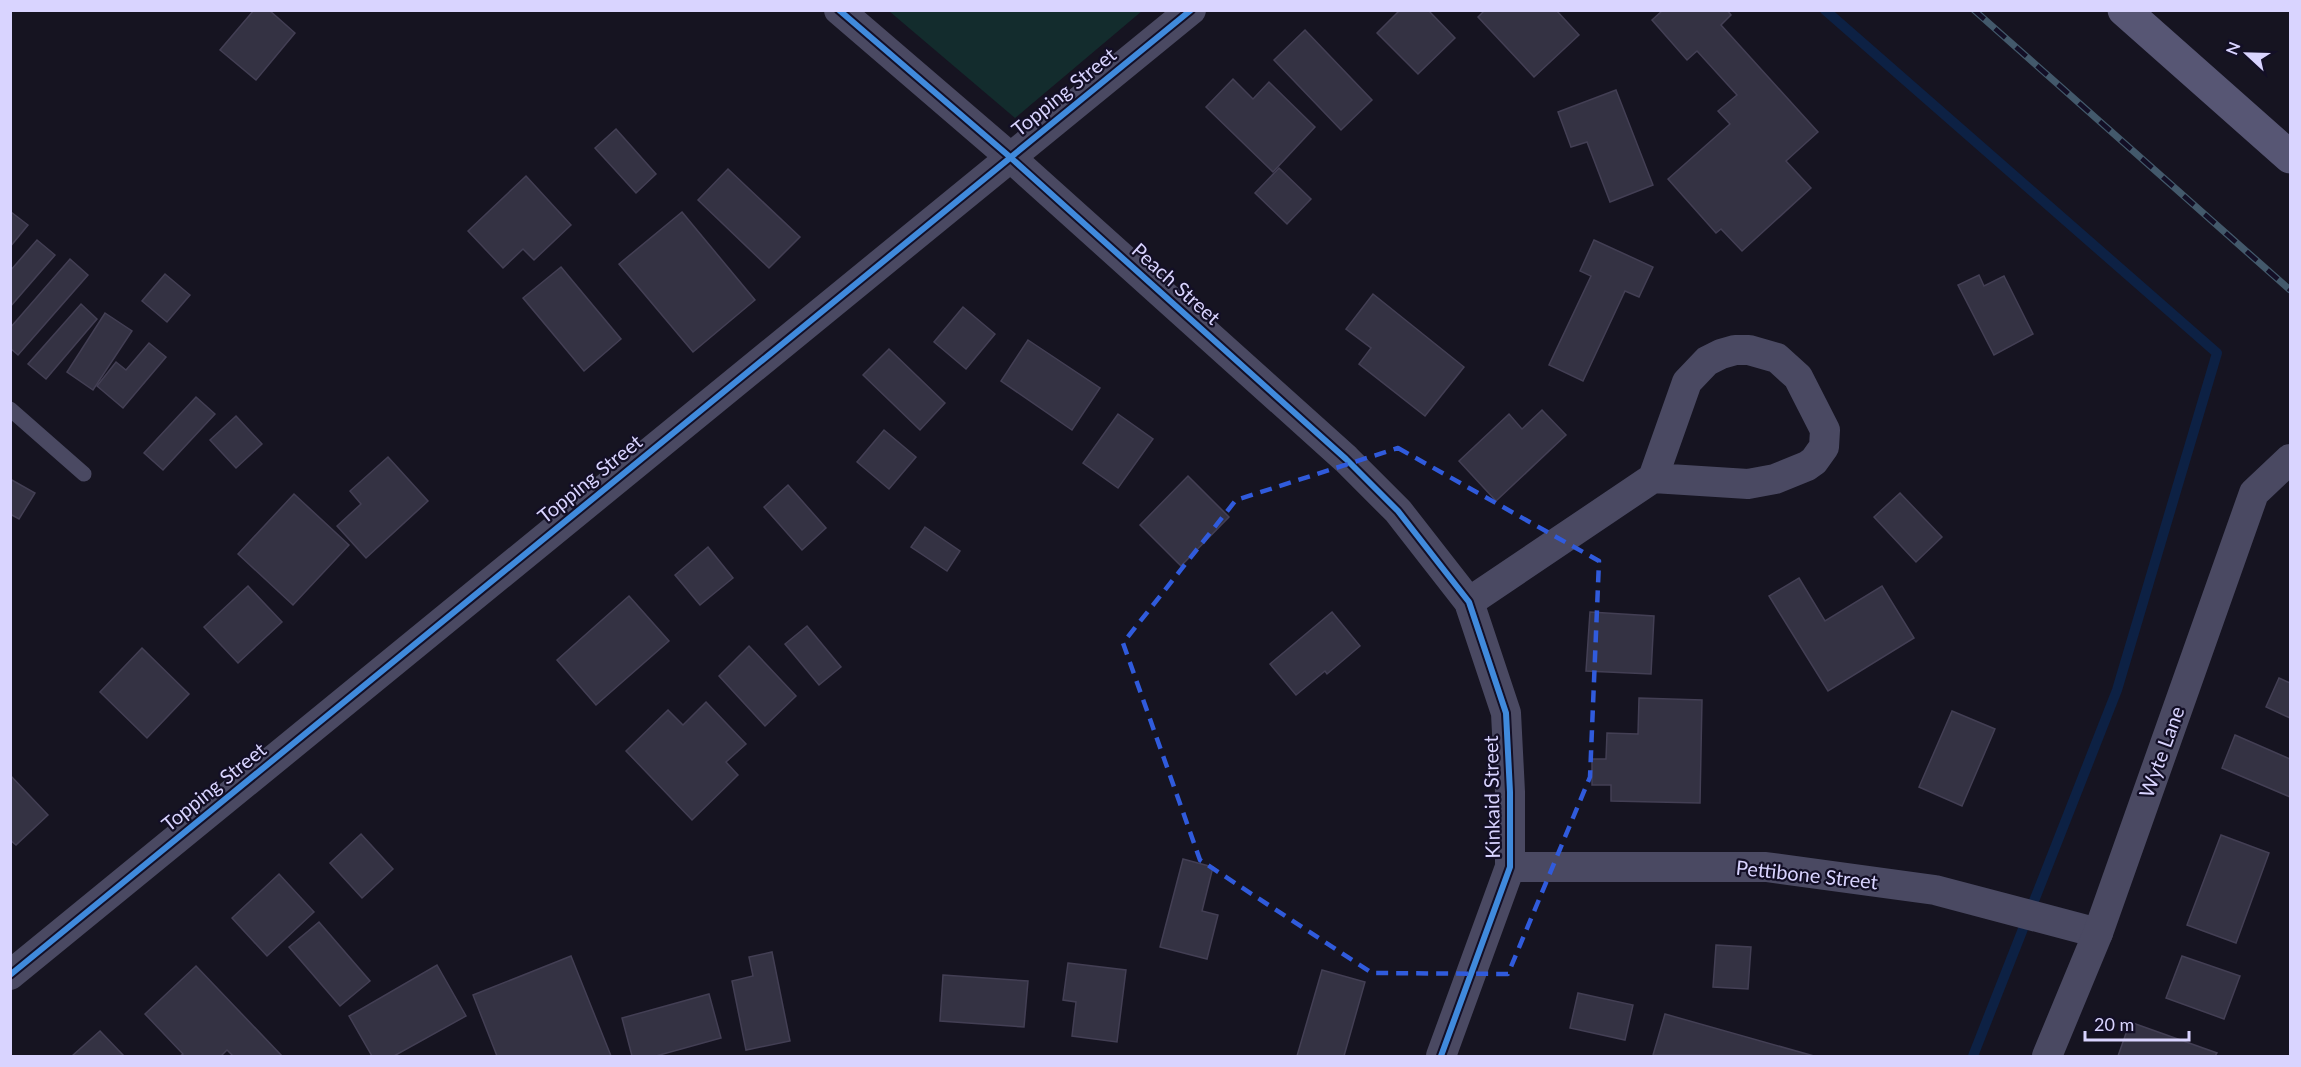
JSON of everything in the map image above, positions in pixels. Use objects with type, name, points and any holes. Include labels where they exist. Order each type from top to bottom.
[{"type":"main road","points":[[2124,10],[2290,157]]},
{"type":"street","name":"Peach Street","points":[[839,10],[1010,157],[1346,459],[1398,511],[1469,602]]},
{"type":"street","name":"Topping Street","points":[[10,975],[1191,10]]},
{"type":"street","points":[[1469,602],[1653,478],[1687,382],[1707,361],[1735,350],[1749,350],[1777,358],[1798,377],[1825,430],[1824,447],[1814,461],[1775,479],[1749,484],[1653,478]]},
{"type":"street","name":"Wyte Lane","points":[[2048,1056],[2098,933],[2254,493],[2290,459]]},
{"type":"street","name":"Kinkaid Street","points":[[1441,1056],[1510,867],[1510,792],[1506,713],[1469,602]]},
{"type":"street","name":"Pettibone Street","points":[[1510,867],[1766,867],[1935,890],[2098,933]]},
{"type":"lane","points":[[10,409],[84,474]]},
{"type":"highlighted area","points":[[1398,448],[1599,561],[1590,777],[1508,974],[1372,973],[1200,860],[1123,643],[1236,500]]},
{"type":"green space","points":[[889,11],[1142,11],[1015,118]]},
{"type":"building","points":[[254,10],[269,10],[295,33],[256,80],[220,50]]},
{"type":"building","points":[[1400,10],[1428,10],[1455,38],[1418,74],[1377,33]]},
{"type":"building","points":[[1485,10],[1556,10],[1579,35],[1534,77],[1478,17]]},
{"type":"building","points":[[1663,10],[1727,10],[1731,15],[1721,25],[1818,132],[1786,161],[1811,188],[1742,251],[1721,229],[1716,233],[1668,179],[1730,124],[1718,111],[1737,95],[1697,51],[1687,60],[1652,20]]},
{"type":"building","points":[[1305,30],[1372,100],[1341,130],[1274,60]]},
{"type":"building","points":[[1233,79],[1253,99],[1269,82],[1315,127],[1273,172],[1206,107]]},
{"type":"building","points":[[1616,90],[1653,185],[1610,202],[1587,142],[1571,147],[1558,112]]},
{"type":"building","points":[[616,129],[656,174],[636,193],[595,148]]},
{"type":"building","points":[[1279,168],[1311,199],[1287,224],[1255,193]]},
{"type":"building","points":[[728,169],[800,237],[769,268],[698,200]]},
{"type":"building","points":[[526,176],[571,225],[534,260],[523,249],[503,268],[468,231]]},
{"type":"building","points":[[682,212],[755,300],[693,352],[619,264]]},
{"type":"building","points":[[10,213],[28,225],[10,247]]},
{"type":"building","points":[[37,240],[55,255],[10,307],[10,271]]},
{"type":"building","points":[[1594,240],[1653,267],[1639,297],[1625,291],[1583,381],[1549,365],[1591,276],[1580,271]]},
{"type":"building","points":[[70,259],[88,275],[18,355],[10,348],[10,328]]},
{"type":"building","points":[[561,267],[621,339],[584,371],[523,298]]},
{"type":"building","points":[[165,274],[190,295],[167,322],[142,301]]},
{"type":"building","points":[[1979,275],[1984,286],[2004,276],[2033,334],[1994,355],[1958,285]]},
{"type":"building","points":[[1373,294],[1464,367],[1425,416],[1359,364],[1371,348],[1346,329]]},
{"type":"building","points":[[81,304],[97,319],[46,379],[28,364]]},
{"type":"building","points":[[963,307],[995,334],[966,369],[934,342]]},
{"type":"building","points":[[105,313],[132,331],[93,390],[67,372]]},
{"type":"building","points":[[1028,340],[1100,388],[1072,430],[1001,381]]},
{"type":"building","points":[[149,343],[166,357],[123,408],[97,386],[116,362],[126,370]]},
{"type":"building","points":[[889,349],[945,403],[920,430],[863,375]]},
{"type":"building","points":[[196,397],[215,414],[163,470],[144,453]]},
{"type":"building","points":[[1542,410],[1566,435],[1496,501],[1459,461],[1509,414],[1522,429]]},
{"type":"building","points":[[1118,414],[1153,439],[1118,488],[1083,463]]},
{"type":"building","points":[[236,416],[262,444],[236,468],[210,440]]},
{"type":"building","points":[[884,430],[916,457],[889,489],[857,462]]},
{"type":"building","points":[[388,457],[428,501],[366,558],[337,526],[361,504],[350,491]]},
{"type":"building","points":[[1188,476],[1229,517],[1181,566],[1140,525]]},
{"type":"building","points":[[10,479],[35,493],[19,519],[10,514]]},
{"type":"building","points":[[788,485],[826,528],[802,550],[764,507]]},
{"type":"building","points":[[1900,493],[1942,537],[1916,562],[1874,517]]},
{"type":"building","points":[[294,494],[349,545],[293,605],[238,554]]},
{"type":"building","points":[[925,527],[960,551],[947,571],[911,547]]},
{"type":"building","points":[[708,547],[733,578],[700,605],[675,575]]},
{"type":"building","points":[[1799,578],[1825,621],[1882,586],[1914,638],[1828,691],[1769,596]]},
{"type":"building","points":[[248,586],[282,622],[238,663],[204,627]]},
{"type":"building","points":[[629,596],[669,641],[596,705],[557,660]]},
{"type":"building","points":[[1332,612],[1360,646],[1327,674],[1325,671],[1296,695],[1270,664]]},
{"type":"building","points":[[1590,612],[1654,616],[1651,674],[1586,671]]},
{"type":"building","points":[[807,626],[841,667],[819,685],[785,644]]},
{"type":"building","points":[[749,646],[796,696],[765,726],[719,676]]},
{"type":"building","points":[[142,648],[189,694],[147,738],[100,692]]},
{"type":"building","points":[[2279,678],[2290,683],[2290,718],[2266,707]]},
{"type":"building","points":[[1639,698],[1702,700],[1700,803],[1611,801],[1611,785],[1592,785],[1592,759],[1606,759],[1607,733],[1638,734]]},
{"type":"building","points":[[706,702],[746,744],[726,762],[738,775],[692,820],[626,751],[668,710],[683,725]]},
{"type":"building","points":[[1952,711],[1995,729],[1962,806],[1919,787]]},
{"type":"building","points":[[2235,735],[2290,759],[2290,797],[2222,768]]},
{"type":"building","points":[[10,775],[48,815],[16,845],[10,840]]},
{"type":"building","points":[[361,834],[393,869],[362,898],[330,863]]},
{"type":"building","points":[[2221,835],[2269,853],[2236,943],[2187,925]]},
{"type":"building","points":[[1183,859],[1213,867],[1202,911],[1218,915],[1207,959],[1160,947]]},
{"type":"building","points":[[279,874],[314,912],[267,956],[232,918]]},
{"type":"building","points":[[319,922],[370,981],[340,1006],[289,947]]},
{"type":"building","points":[[1716,945],[1751,947],[1748,989],[1713,987]]},
{"type":"building","points":[[772,952],[790,1041],[746,1050],[732,981],[753,976],[749,957]]},
{"type":"building","points":[[571,956],[611,1056],[497,1056],[473,995]]},
{"type":"building","points":[[2182,956],[2240,976],[2224,1019],[2166,998]]},
{"type":"building","points":[[1068,963],[1126,970],[1117,1042],[1072,1036],[1076,1002],[1063,1000]]},
{"type":"building","points":[[437,965],[466,1016],[394,1056],[372,1056],[349,1016]]},
{"type":"building","points":[[196,966],[282,1056],[233,1056],[227,1050],[221,1056],[180,1056],[183,1054],[145,1014]]},
{"type":"building","points":[[1322,970],[1365,982],[1344,1056],[1297,1056]]},
{"type":"building","points":[[943,975],[1028,981],[1024,1027],[940,1021]]},
{"type":"building","points":[[1578,993],[1633,1005],[1625,1040],[1570,1028]]},
{"type":"building","points":[[709,994],[721,1038],[656,1056],[632,1056],[622,1018]]},
{"type":"building","points":[[1665,1014],[1814,1056],[1653,1055]]},
{"type":"building","points":[[2130,1022],[2217,1053],[2215,1056],[2118,1056]]},
{"type":"building","points":[[100,1031],[124,1056],[72,1056]]},
{"type":"waterway","points":[[1825,10],[2217,353],[2117,690],[1973,1056]]},
{"type":"railway","points":[[1974,10],[2290,290]]},
{"type":"cycle path","points":[[839,10],[1010,157],[1346,459],[1398,511],[1469,602],[1506,713],[1510,792],[1510,867],[1441,1056]]},
{"type":"cycle path","points":[[10,975],[1191,10]]}]
